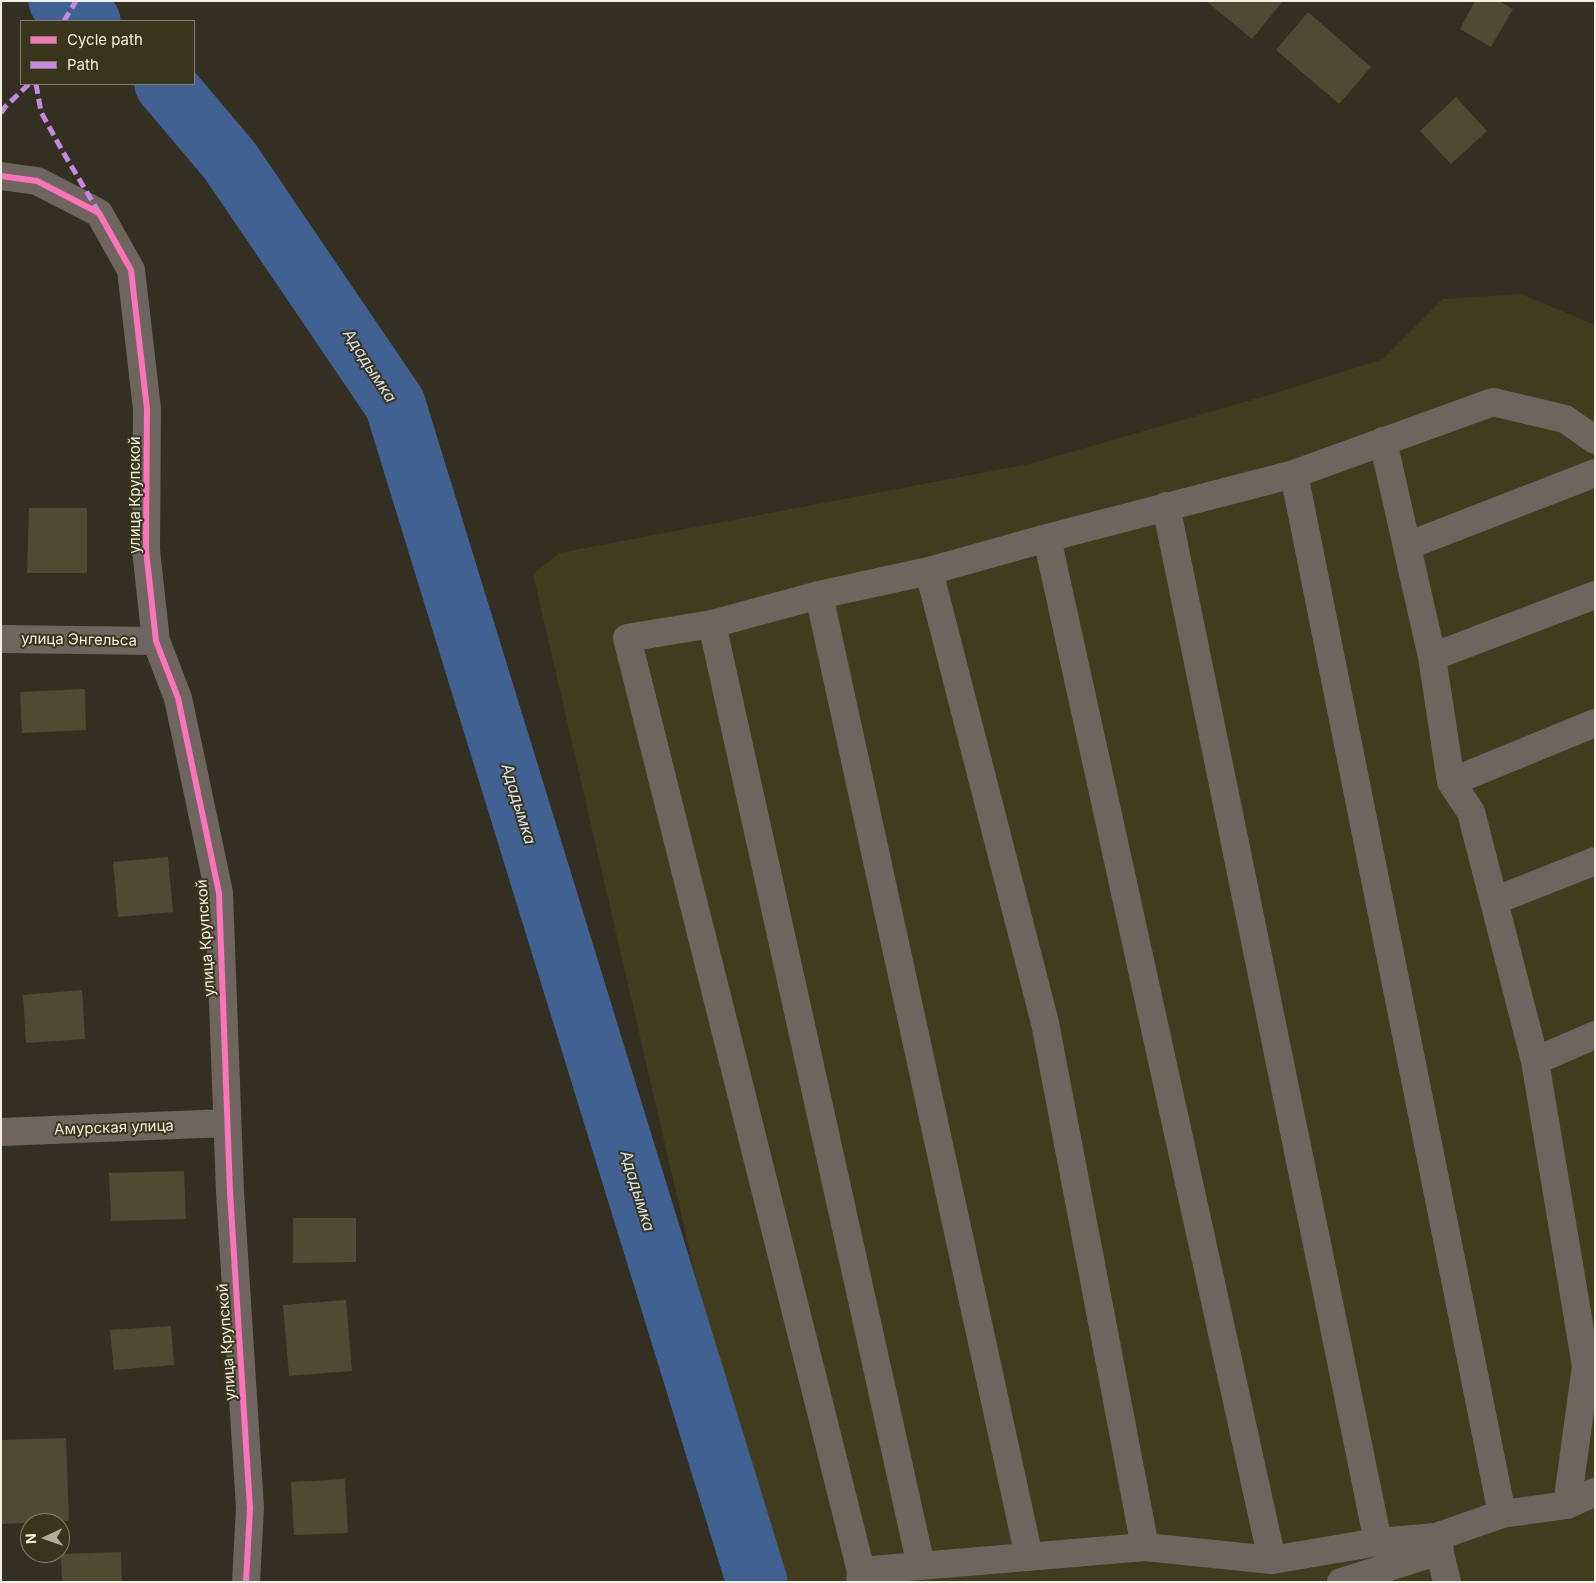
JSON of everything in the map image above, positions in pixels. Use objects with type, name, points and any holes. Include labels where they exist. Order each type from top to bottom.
[{"type":"street","name":"улица Крупской","points":[[1,176],[37,181],[99,213],[131,270],[147,409],[146,550],[156,641],[178,698],[219,893],[230,1192],[250,1508],[246,1582]]},
{"type":"street","points":[[1438,1544],[1378,1542],[1272,1560],[1145,1547],[921,1566],[861,1576],[627,638],[712,624],[819,595],[929,571],[1166,506],[1294,474],[1493,402],[1565,420],[1595,440]]},
{"type":"street","points":[[1383,441],[1432,657],[1451,782],[1471,812],[1535,1061],[1586,1366],[1567,1505]]},
{"type":"street","points":[[1407,546],[1595,473]]},
{"type":"street","points":[[1294,474],[1502,1514]]},
{"type":"street","points":[[1166,506],[1378,1542]]},
{"type":"street","points":[[1047,538],[1272,1560]]},
{"type":"street","points":[[929,571],[1045,1023],[1145,1547]]},
{"type":"street","points":[[819,595],[1030,1557]]},
{"type":"street","points":[[1432,657],[1595,595]]},
{"type":"street","points":[[712,624],[921,1566]]},
{"type":"street","name":"улица Энгельса","points":[[1,639],[156,641]]},
{"type":"street","points":[[1451,782],[1595,723]]},
{"type":"street","points":[[1494,901],[1595,861]]},
{"type":"street","points":[[1535,1061],[1595,1035]]},
{"type":"street","name":"Амурская улица","points":[[1,1132],[227,1123]]},
{"type":"street","points":[[1341,1582],[1438,1544],[1502,1514],[1567,1505],[1595,1492]]},
{"type":"street","points":[[1438,1544],[1447,1582]]},
{"type":"shaded area","points":[[1521,294],[1595,325],[1595,1582],[769,1582],[713,1352],[533,574],[559,553],[1029,464],[1276,393],[1383,359],[1443,299]]},
{"type":"building","points":[[1206,1],[1283,1],[1252,39]]},
{"type":"building","points":[[1475,1],[1499,1],[1513,9],[1491,47],[1460,29]]},
{"type":"building","points":[[1308,12],[1371,67],[1339,104],[1276,50]]},
{"type":"building","points":[[1456,97],[1487,131],[1451,164],[1420,131]]},
{"type":"building","points":[[29,508],[87,508],[87,573],[27,573]]},
{"type":"building","points":[[85,689],[86,730],[22,733],[20,692]]},
{"type":"building","points":[[168,857],[173,912],[118,917],[113,862]]},
{"type":"building","points":[[82,990],[85,1039],[26,1043],[23,995]]},
{"type":"building","points":[[184,1171],[186,1219],[111,1221],[109,1173]]},
{"type":"building","points":[[293,1218],[356,1218],[356,1262],[293,1263]]},
{"type":"building","points":[[346,1300],[352,1371],[289,1376],[283,1305]]},
{"type":"building","points":[[171,1326],[174,1365],[114,1370],[110,1330]]},
{"type":"building","points":[[66,1438],[69,1513],[20,1513],[20,1523],[1,1524],[1,1440]]},
{"type":"building","points":[[345,1479],[348,1533],[294,1535],[291,1482]]},
{"type":"building","points":[[121,1552],[122,1582],[62,1582],[61,1563],[70,1563],[70,1554]]},
{"type":"waterway","name":"Ададымка","points":[[59,1],[88,20]]},
{"type":"waterway","name":"Ададымка","points":[[166,85],[230,161],[395,404],[757,1582]]},
{"type":"marked path","points":[[65,20],[76,1]]},
{"type":"marked path","points":[[1,113],[28,85]]},
{"type":"marked path","points":[[36,85],[41,112],[98,211]]},
{"type":"cycle path","points":[[1,176],[37,181],[99,213],[131,270],[147,409],[146,550],[156,641],[178,698],[219,893],[230,1192],[250,1508],[246,1582]]}]
